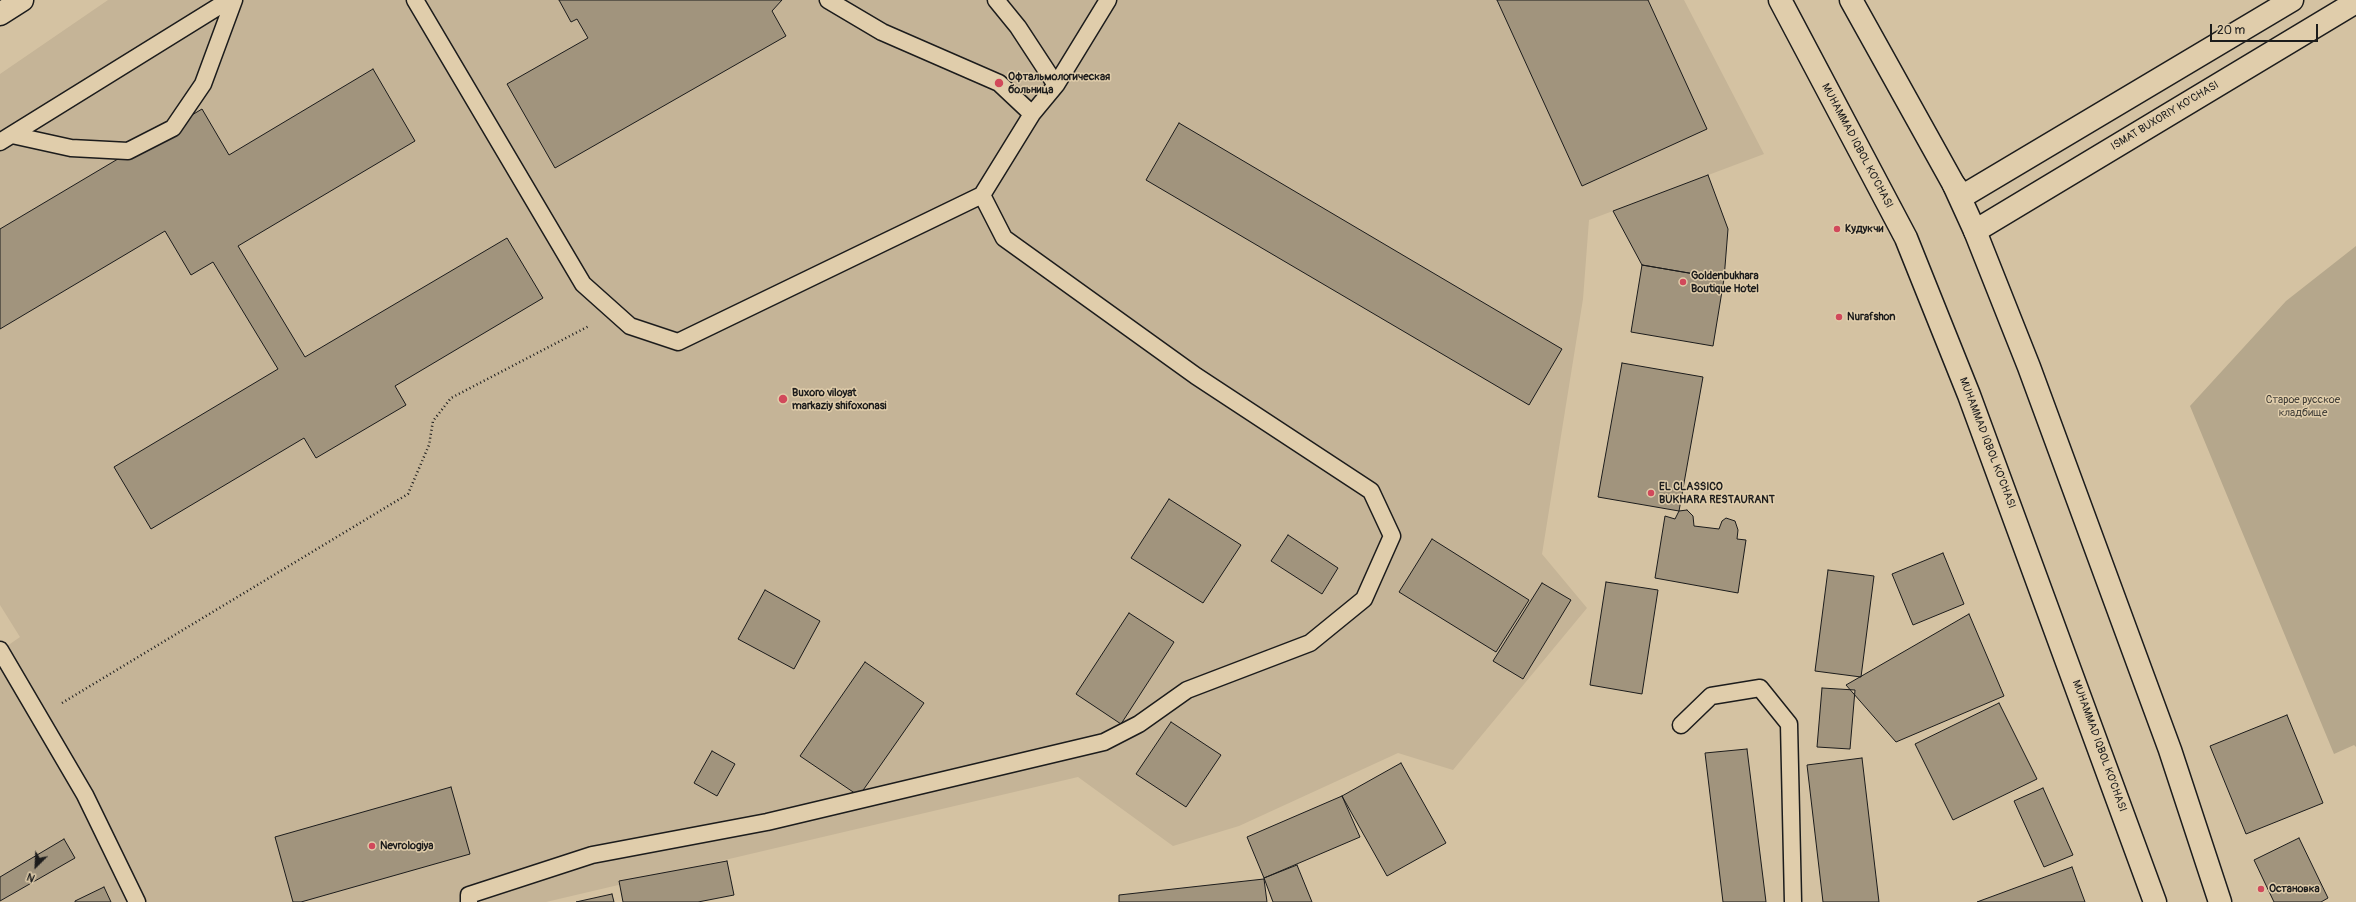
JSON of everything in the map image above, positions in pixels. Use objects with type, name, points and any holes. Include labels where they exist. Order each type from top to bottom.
[{"type":"main road","points":[[0,14],[22,0]]},
{"type":"main road","name":"MUHAMMAD IQBOL KO'CHASI","points":[[1780,0],[1906,238],[1969,395],[2155,902]]},
{"type":"main road","points":[[1851,0],[1954,185],[1975,231],[2032,375],[2164,736],[2220,902]]},
{"type":"main road","points":[[1954,185],[1963,196],[2292,0]]},
{"type":"main road","name":"ISMAT BUXORIY KO'CHASI","points":[[1975,231],[2356,2]]},
{"type":"lane","points":[[6,138],[229,0]]},
{"type":"lane","points":[[6,138],[71,148],[128,151],[173,128],[203,84],[234,0]]},
{"type":"lane","points":[[415,0],[583,284],[630,326],[678,342],[982,195],[1032,114],[1056,85],[1108,0]]},
{"type":"lane","points":[[828,0],[882,32],[999,83],[1032,114]]},
{"type":"lane","points":[[996,0],[1018,27],[1056,85]]},
{"type":"lane","points":[[469,902],[469,895],[592,855],[767,822],[1104,742],[1138,724],[1187,690],[1310,643],[1364,599],[1392,536],[1371,491],[1196,376],[1004,238],[982,195]]},
{"type":"lane","points":[[0,650],[85,795],[137,902]]},
{"type":"lane","points":[[1681,725],[1711,696],[1760,688],[1789,724],[1793,902]]},
{"type":"path","points":[[39,716],[408,494],[429,445],[433,421],[451,398],[614,312]]},
{"type":"shaded area","name":"Buxoro viloyat markaziy shifoxonasi","points":[[108,0],[1684,0],[1764,154],[1589,220],[1583,299],[1542,554],[1587,608],[1453,770],[1398,753],[1239,826],[1173,846],[1078,777],[546,902],[0,902],[0,651],[20,637],[0,605],[0,74]]},
{"type":"green space","name":"Старое русское кладбище","points":[[2356,246],[2356,747],[2354,745],[2334,754],[2190,406],[2286,301]]},
{"type":"building","points":[[559,0],[782,0],[772,11],[786,36],[555,168],[507,84],[588,38],[577,19],[571,22]]},
{"type":"building","points":[[1497,0],[1648,0],[1707,129],[1582,186]]},
{"type":"building","points":[[373,69],[415,141],[238,246],[305,357],[507,238],[543,298],[395,386],[406,405],[316,458],[304,438],[151,529],[114,467],[278,369],[213,262],[191,275],[165,231],[0,329],[0,229],[202,109],[229,155]]},
{"type":"building","points":[[1179,123],[1562,349],[1529,405],[1146,180]]},
{"type":"building","points":[[1708,175],[1728,229],[1724,279],[1642,265],[1613,211]]},
{"type":"building","points":[[1642,265],[1724,279],[1713,346],[1631,332]]},
{"type":"building","points":[[1622,363],[1703,377],[1679,511],[1598,497]]},
{"type":"building","points":[[1169,499],[1241,545],[1203,603],[1131,558]]},
{"type":"building","points":[[1687,510],[1693,516],[1694,526],[1719,529],[1722,521],[1726,518],[1735,521],[1738,530],[1737,539],[1746,540],[1738,593],[1655,578],[1665,516],[1675,519],[1679,511]]},
{"type":"building","points":[[1288,535],[1338,568],[1322,594],[1271,561]]},
{"type":"building","points":[[1432,539],[1529,600],[1496,652],[1399,592]]},
{"type":"building","points":[[1943,553],[1964,604],[1913,625],[1892,574]]},
{"type":"building","points":[[1828,570],[1874,576],[1861,677],[1815,671]]},
{"type":"building","points":[[1606,582],[1658,590],[1642,694],[1590,685]]},
{"type":"building","points":[[1542,583],[1571,600],[1523,679],[1493,661]]},
{"type":"building","points":[[765,590],[820,621],[794,669],[738,639]]},
{"type":"building","points":[[1129,613],[1174,642],[1121,724],[1076,694]]},
{"type":"building","points":[[1969,614],[2004,696],[1896,742],[1846,685]]},
{"type":"building","points":[[865,662],[924,703],[859,796],[800,756]]},
{"type":"building","points":[[1822,688],[1855,690],[1850,749],[1817,747]]},
{"type":"building","points":[[1999,703],[2037,779],[1953,820],[1915,744]]},
{"type":"building","points":[[2287,715],[2323,803],[2246,834],[2210,746]]},
{"type":"building","points":[[1171,722],[1221,755],[1186,807],[1136,774]]},
{"type":"building","points":[[1747,749],[1766,902],[1723,902],[1705,753]]},
{"type":"building","points":[[712,751],[735,764],[717,796],[694,783]]},
{"type":"building","points":[[1862,758],[1879,902],[1823,902],[1807,765]]},
{"type":"building","points":[[1401,763],[1446,843],[1387,876],[1342,796]]},
{"type":"building","name":"Nevrologiya","points":[[451,787],[470,854],[301,902],[293,902],[275,837]]},
{"type":"building","points":[[2043,788],[2073,855],[2044,867],[2014,801]]},
{"type":"building","points":[[1342,796],[1360,837],[1264,878],[1247,837]]},
{"type":"building","points":[[2299,838],[2328,898],[2321,902],[2274,902],[2254,860]]},
{"type":"building","points":[[64,839],[75,858],[0,901],[0,877]]},
{"type":"building","points":[[727,861],[734,895],[698,902],[623,902],[619,881]]},
{"type":"building","points":[[1297,865],[1312,902],[1273,902],[1264,878]]},
{"type":"building","points":[[2072,867],[2085,902],[1977,902]]},
{"type":"building","points":[[1264,879],[1267,902],[1119,902],[1119,895]]},
{"type":"building","points":[[104,887],[111,902],[75,902],[75,901]]},
{"type":"building","points":[[612,894],[614,902],[576,902]]},
{"type":"place","name":"Офтальмологическая больница","points":[[999,83]]},
{"type":"place","name":"Кудукчи","points":[[1837,229]]},
{"type":"place","name":"Goldenbukhara Boutique Hotel","points":[[1683,282]]},
{"type":"place","name":"Nurafshon","points":[[1839,317]]},
{"type":"place","name":"Buxoro viloyat markaziy shifoxonasi","points":[[783,399]]},
{"type":"place","name":"EL CLASSICO BUKHARA RESTAURANT","points":[[1651,493]]},
{"type":"place","name":"Nevrologiya","points":[[372,846]]},
{"type":"place","name":"Остановка","points":[[2261,889]]}]
